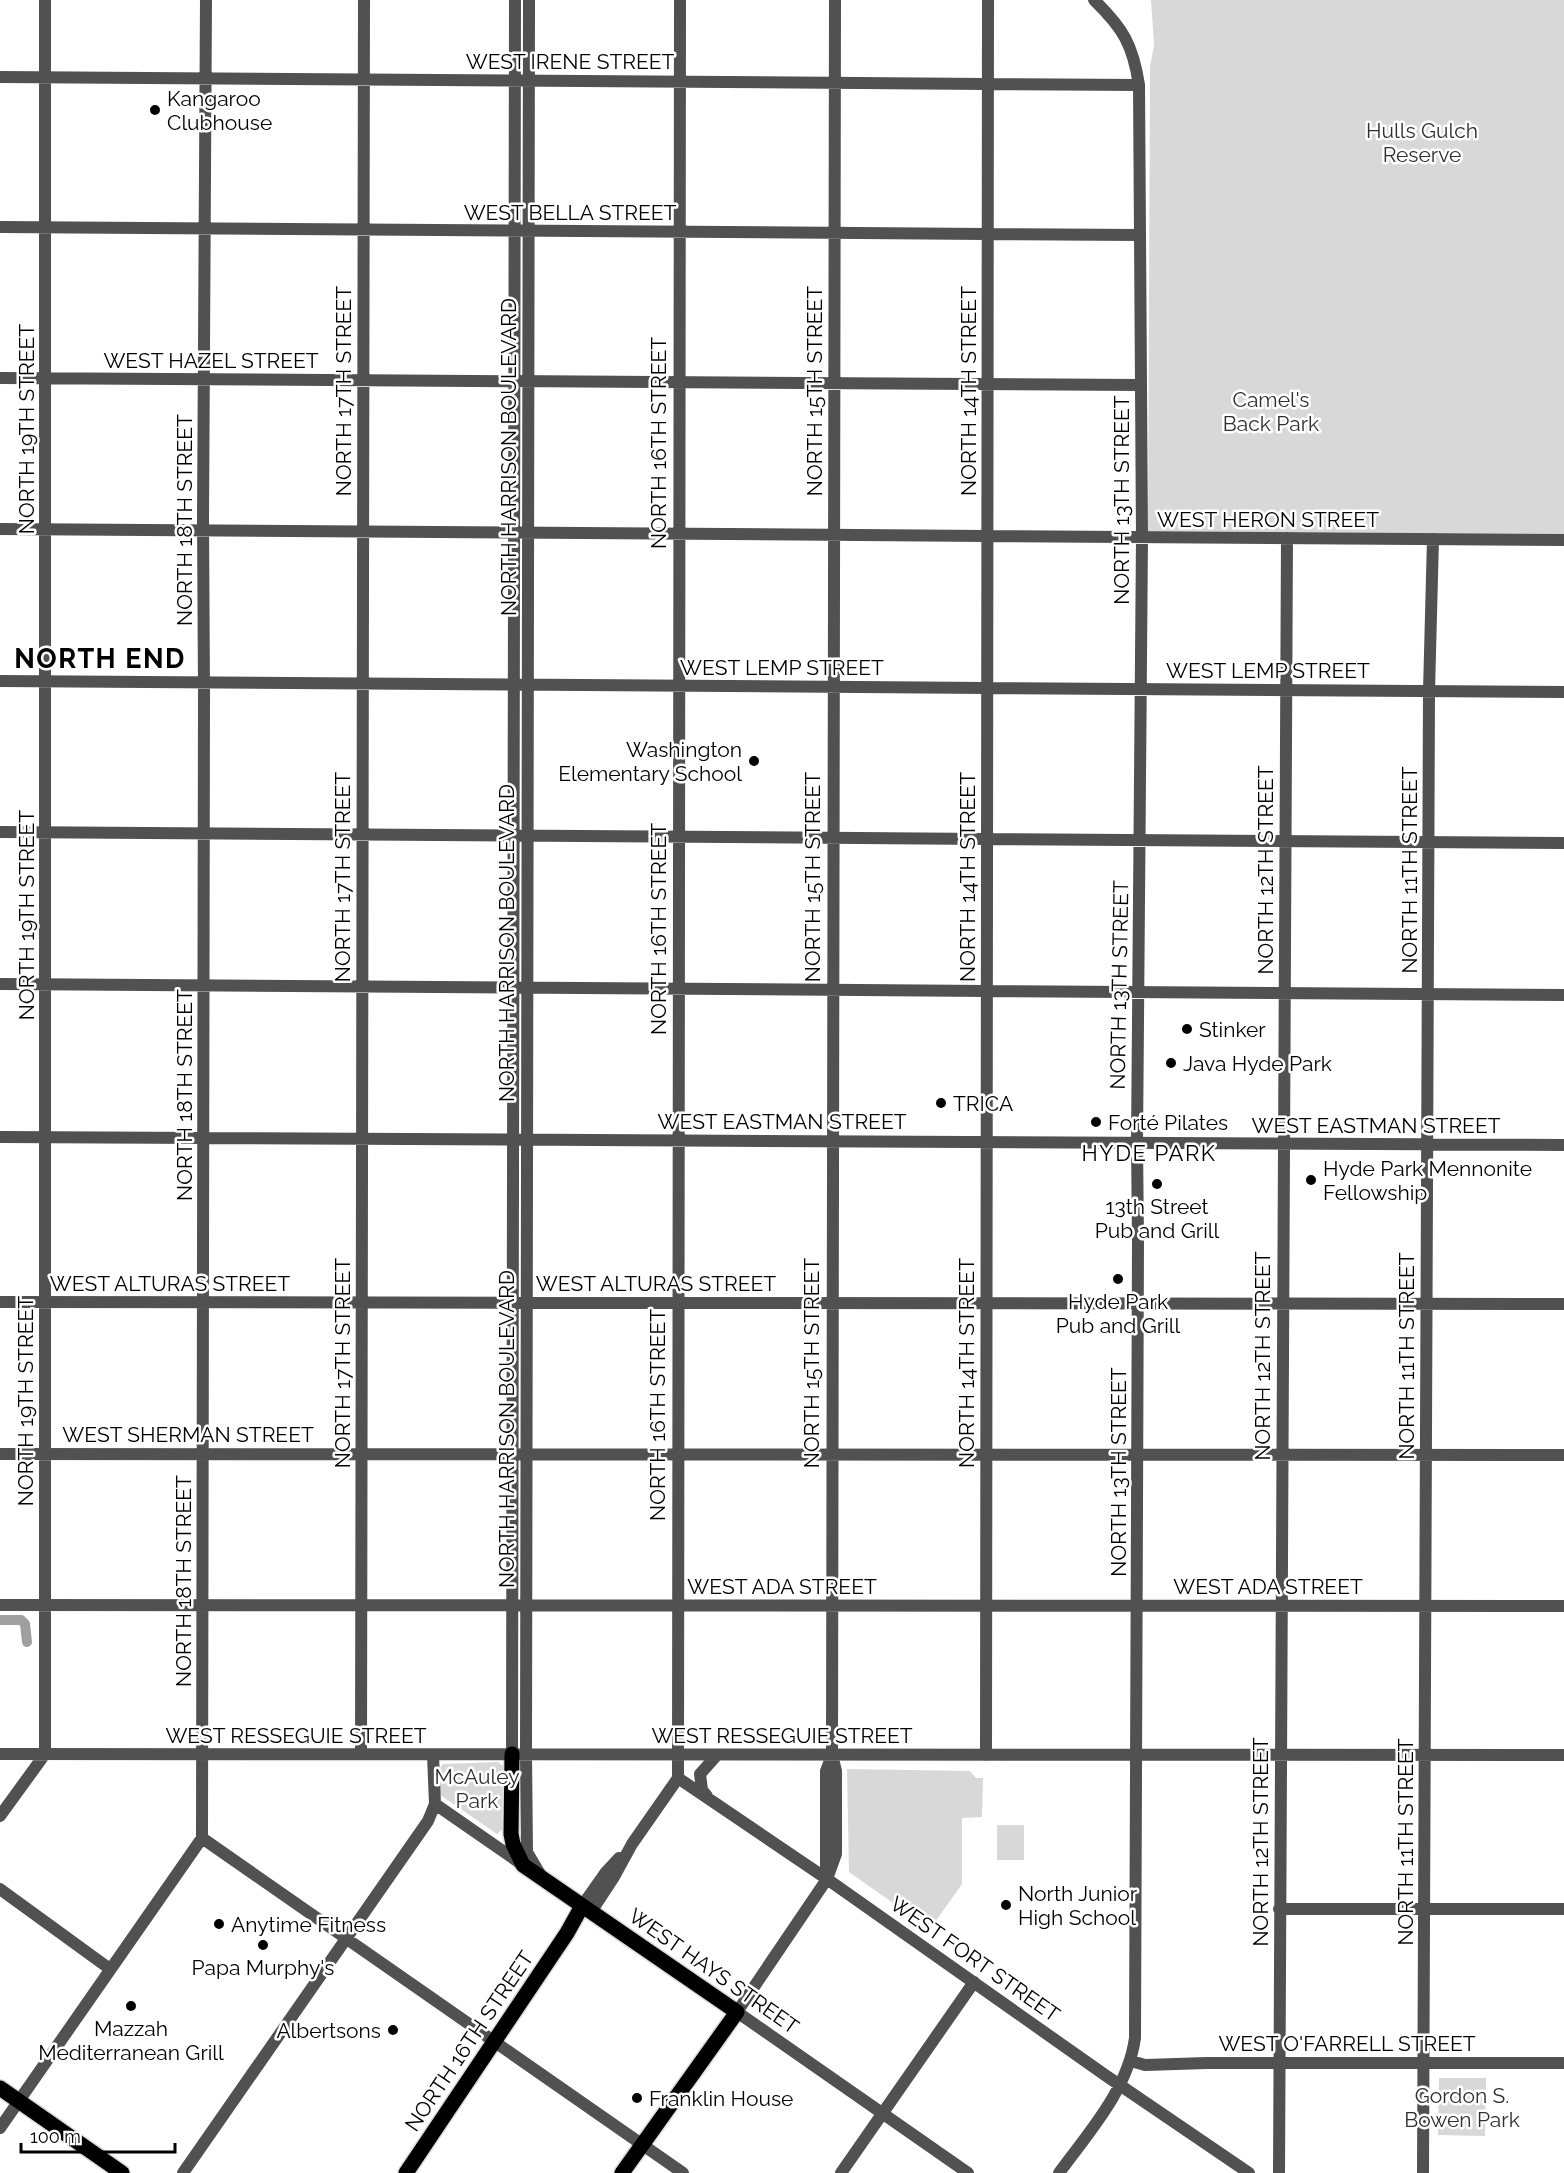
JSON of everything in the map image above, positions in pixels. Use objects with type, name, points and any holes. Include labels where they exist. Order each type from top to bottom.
[{"type":"main road","name":"NORTH HARRISON BOULEVARD","points":[[519,1754],[511,1834],[523,1865]]},
{"type":"main road","name":"WEST HAYS STREET","points":[[523,1865],[737,2012]]},
{"type":"main road","name":"NORTH 16TH STREET","points":[[405,2173],[567,1933],[583,1922],[587,1909]]},
{"type":"main road","points":[[622,2173],[737,2012]]},
{"type":"main road","points":[[0,2088],[122,2173]]},
{"type":"street","name":"NORTH 19TH STREET","points":[[45,0],[45,1754]]},
{"type":"street","name":"NORTH 18TH STREET","points":[[202,1838],[203,379],[206,0]]},
{"type":"street","name":"NORTH 17TH STREET","points":[[361,1754],[364,0]]},
{"type":"street","name":"NORTH HARRISON BOULEVARD","points":[[515,0],[512,1605],[519,1754],[527,1852],[545,1880]]},
{"type":"street","name":"NORTH HARRISON BOULEVARD","points":[[519,1754],[526,1605],[527,1454],[529,0]]},
{"type":"street","name":"NORTH 16TH STREET","points":[[587,1909],[614,1877],[632,1844],[678,1778],[680,0]]},
{"type":"street","name":"NORTH 15TH STREET","points":[[827,1879],[826,1771],[832,1755],[835,0]]},
{"type":"street","name":"NORTH 14TH STREET","points":[[986,1755],[988,0]]},
{"type":"street","name":"NORTH 13TH STREET","points":[[1059,2173],[1120,2085],[1131,2061],[1136,2038],[1137,1142],[1142,537],[1139,85],[1135,58],[1122,31],[1094,0]]},
{"type":"street","name":"WEST IRENE STREET","points":[[0,77],[1139,85]]},
{"type":"street","name":"WEST BELLA STREET","points":[[0,227],[1139,235]]},
{"type":"street","name":"WEST HAZEL STREET","points":[[0,378],[1141,385]]},
{"type":"street","name":"WEST HERON STREET","points":[[0,529],[1564,540]]},
{"type":"street","name":"NORTH 12TH STREET","points":[[1279,2173],[1287,538]]},
{"type":"street","name":"NORTH 11TH STREET","points":[[1423,2173],[1429,691],[1433,539]]},
{"type":"street","name":"WEST LEMP STREET","points":[[0,681],[1564,692]]},
{"type":"street","points":[[0,832],[1564,843]]},
{"type":"street","points":[[0,984],[1564,995]]},
{"type":"street","name":"WEST EASTMAN STREET","points":[[0,1137],[1564,1145]]},
{"type":"street","name":"WEST ALTURAS STREET","points":[[0,1302],[1564,1304]]},
{"type":"street","name":"WEST SHERMAN STREET","points":[[0,1454],[1564,1455]]},
{"type":"street","name":"WEST ADA STREET","points":[[0,1605],[1564,1606]]},
{"type":"street","name":"WEST RESSEGUIE STREET","points":[[0,1754],[1564,1755]]},
{"type":"street","points":[[0,1816],[45,1754]]},
{"type":"street","points":[[183,2173],[428,1821],[435,1804],[433,1755]]},
{"type":"street","points":[[707,1797],[702,1790],[700,1774],[717,1755]]},
{"type":"street","name":"WEST FORT STREET","points":[[678,1778],[1249,2173]]},
{"type":"street","name":"WEST HAYS STREET","points":[[435,1804],[523,1865]]},
{"type":"street","points":[[0,2128],[202,1838],[683,2173]]},
{"type":"street","points":[[737,2012],[827,1879]]},
{"type":"street","points":[[0,1889],[110,1969]]},
{"type":"street","points":[[1279,1909],[1564,1909]]},
{"type":"street","points":[[841,2173],[974,1982]]},
{"type":"street","name":"WEST HAYS STREET","points":[[737,2012],[968,2173]]},
{"type":"street","name":"WEST O'FARRELL STREET","points":[[1131,2061],[1145,2065],[1564,2063]]},
{"type":"green space","points":[[1151,0],[1564,0],[1564,534],[1148,531],[1150,67],[1154,45]]},
{"type":"green space","name":"McAuley Park","points":[[498,1762],[503,1766],[502,1830],[497,1834],[436,1792],[437,1772],[443,1764]]},
{"type":"green space","points":[[847,1769],[970,1771],[976,1778],[983,1778],[982,1817],[962,1818],[962,1884],[930,1929],[849,1872]]},
{"type":"green space","points":[[997,1825],[1024,1825],[1024,1860],[997,1860]]},
{"type":"green space","name":"Gordon S. Bowen Park","points":[[1439,2078],[1486,2078],[1485,2136],[1438,2135]]},
{"type":"waterway","points":[[0,1620],[21,1620],[25,1624],[27,1642]]},
{"type":"place","name":"Kangaroo Clubhouse","points":[[155,110]]},
{"type":"place","name":"Washington Elementary School","points":[[754,761]]},
{"type":"place","name":"Stinker","points":[[1187,1029]]},
{"type":"place","name":"Java Hyde Park","points":[[1171,1063]]},
{"type":"place","name":"TRICA","points":[[941,1103]]},
{"type":"place","name":"Forté Pilates","points":[[1096,1122]]},
{"type":"place","name":"Hyde Park Mennonite Fellowship","points":[[1311,1180]]},
{"type":"place","name":"13th Street Pub and Grill","points":[[1157,1184]]},
{"type":"place","name":"Hyde Park Pub and Grill","points":[[1118,1279]]},
{"type":"place","name":"North Junior High School","points":[[1006,1905]]},
{"type":"place","name":"Anytime Fitness","points":[[219,1924]]},
{"type":"place","name":"Papa Murphy's","points":[[263,1945]]},
{"type":"place","name":"Mazzah Mediterranean Grill","points":[[131,2006]]},
{"type":"place","name":"Albertsons","points":[[393,2030]]},
{"type":"place","name":"Franklin House","points":[[637,2098]]},
{"type":"district","name":"NORTH END","points":[[100,658]]},
{"type":"district","name":"HYDE PARK","points":[[1149,1153]]},
{"type":"park label","name":"Hulls Gulch Reserve","points":[[1422,142]]},
{"type":"park label","name":"Camel's Back Park","points":[[1271,411]]}]
